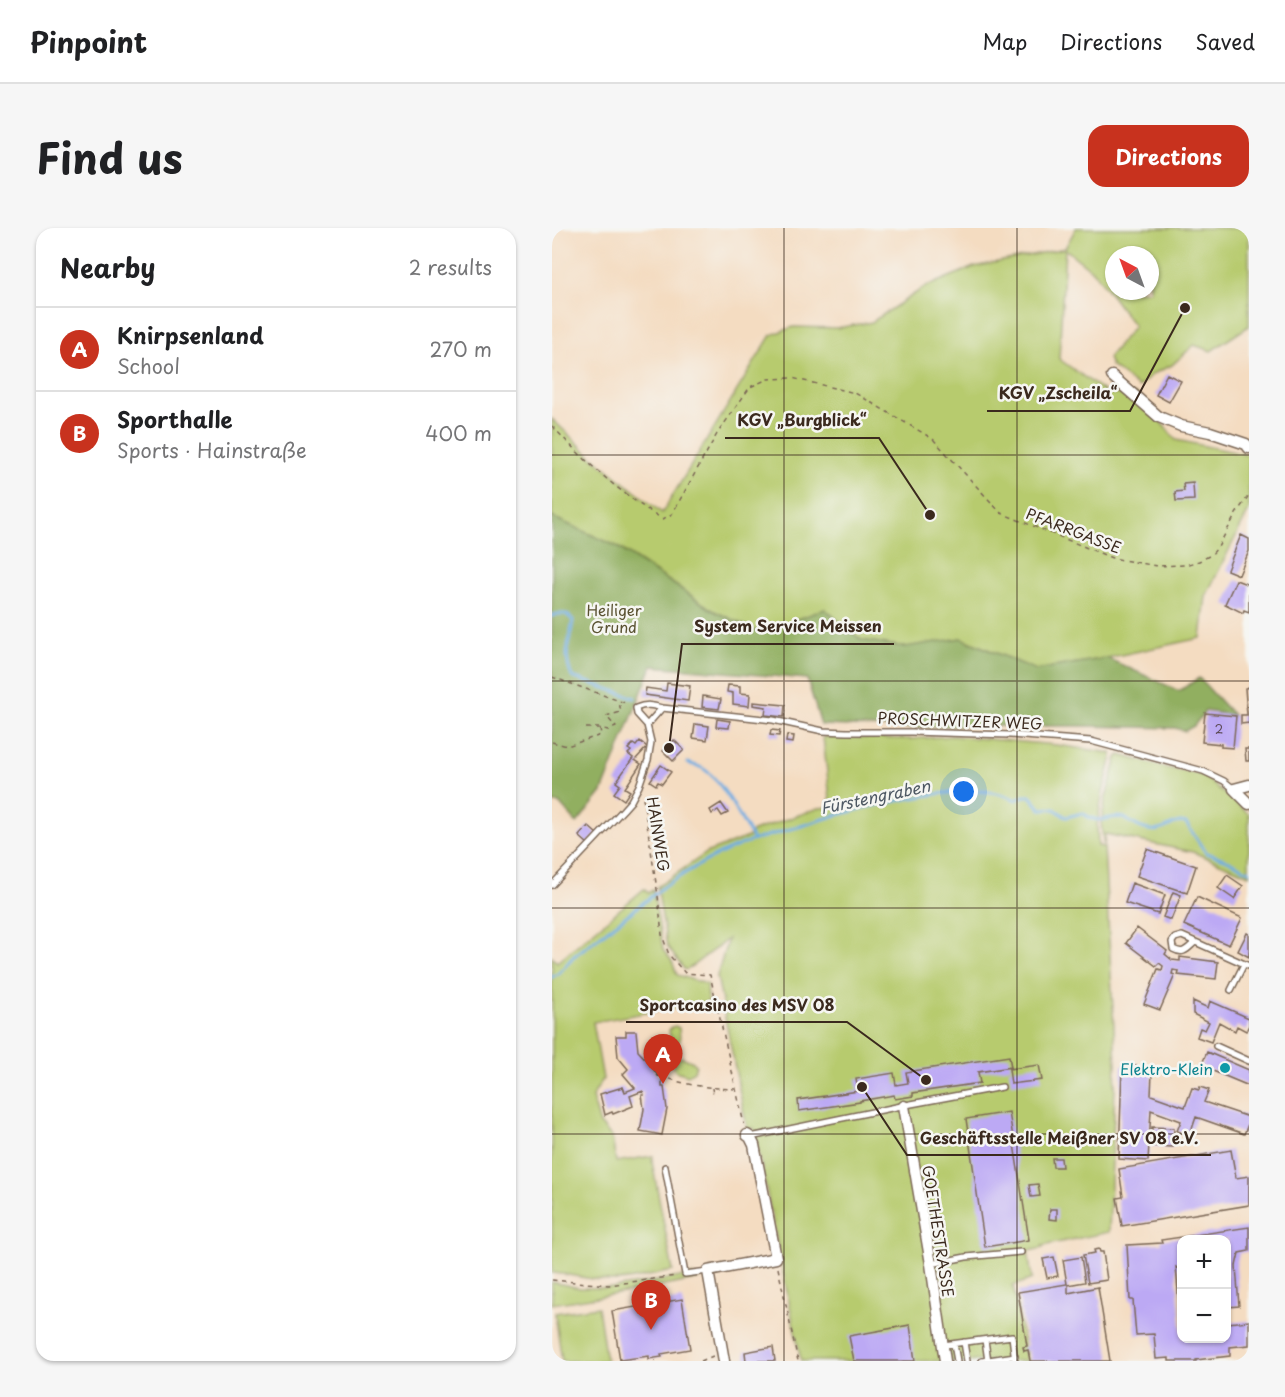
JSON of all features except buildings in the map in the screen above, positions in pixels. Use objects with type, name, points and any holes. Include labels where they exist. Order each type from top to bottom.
[{"type":"street","points":[[1112,376],[1159,417],[1181,426],[1210,432],[1246,444],[1249,448]]},
{"type":"street","points":[[1249,784],[1234,789],[1249,804]]},
{"type":"street","name":"GOETHESTRASSE","points":[[904,1106],[931,1264],[948,1344],[945,1361]]},
{"type":"street","points":[[723,1361],[708,1271],[776,1258],[754,1145],[748,1136]]},
{"type":"lane","name":"PROSCHWITZER WEG","points":[[636,708],[649,704],[662,708],[774,720],[823,731],[999,734],[1091,741],[1203,771],[1224,781],[1234,789]]},
{"type":"lane","points":[[552,885],[631,801],[639,786],[650,754],[651,742],[647,724],[637,714],[636,708]]},
{"type":"lane","points":[[647,724],[662,708]]},
{"type":"lane","points":[[1195,942],[1246,965],[1231,990]]},
{"type":"lane","points":[[1216,1046],[1249,1061]]},
{"type":"lane","points":[[748,1136],[1002,1087]]},
{"type":"lane","points":[[665,1167],[685,1274],[708,1271]]},
{"type":"lane","points":[[931,1264],[966,1257],[1021,1252]]},
{"type":"lane","points":[[957,1361],[948,1344],[1012,1336],[1015,1359],[986,1361],[985,1340]]},
{"type":"lane","points":[[964,1342],[967,1361]]},
{"type":"path","name":"PFARRGASSE","points":[[552,426],[589,464],[638,504],[663,519],[672,514],[717,434],[750,387],[768,379],[792,378],[855,393],[933,439],[1001,513],[1112,558],[1172,567],[1200,561],[1211,555],[1218,547],[1249,495]]},
{"type":"path","points":[[552,677],[620,700],[636,708]]},
{"type":"path","points":[[586,728],[616,727],[606,716],[621,712],[620,700]]},
{"type":"path","points":[[552,742],[567,746],[601,735],[600,728]]},
{"type":"path","name":"HAINWEG","points":[[639,786],[644,802],[662,935],[669,956],[685,973],[710,975],[736,1089]]},
{"type":"path","points":[[662,1077],[676,1082],[736,1089],[748,1136]]},
{"type":"path","points":[[712,1087],[713,1094]]},
{"type":"path","points":[[776,1258],[798,1361]]},
{"type":"path","points":[[552,1280],[609,1285],[685,1274]]},
{"type":"green space","points":[[1076,228],[1249,228],[1249,326],[1211,351],[1194,345],[1172,365],[1153,374],[1139,387],[1111,366],[1108,358],[1134,326],[1115,300],[1159,300],[1159,246],[1105,246],[1105,287],[1095,273],[1065,249],[1059,359],[1108,394],[1137,394],[1176,440],[1249,455],[1249,510],[1206,596],[1201,638],[1036,670],[962,638],[905,648],[861,640],[825,609],[760,633],[714,611],[616,546],[552,517],[552,419],[591,456],[662,513],[771,335],[793,327],[837,328],[872,322],[925,287],[974,267],[1065,248]]},
{"type":"green space","name":"Heiliger Grund","points":[[552,517],[616,546],[714,611],[760,633],[825,609],[861,640],[905,647],[961,638],[1036,670],[1107,658],[1179,691],[1199,678],[1233,715],[1205,711],[1194,726],[1185,731],[1175,728],[1084,726],[905,728],[821,725],[807,679],[652,666],[602,792],[577,823],[559,803],[552,803]]},
{"type":"green space","points":[[952,736],[1057,745],[1111,753],[1097,825],[1098,846],[1104,847],[1116,1064],[1109,1232],[1028,1251],[1032,1279],[1013,1286],[1027,1361],[801,1361],[754,1128],[747,1129],[717,976],[728,939],[687,970],[684,969],[667,946],[657,887],[708,852],[748,837],[753,831],[819,808],[831,807],[823,737],[911,739]]},
{"type":"green space","points":[[1120,755],[1202,775],[1249,814],[1249,875],[1193,852],[1105,834],[1104,847],[1101,823],[1106,797],[1117,758]]},
{"type":"green space","points":[[644,889],[648,893],[653,890],[663,950],[672,961],[677,975],[707,984],[708,1002],[593,1022],[603,1079],[592,1097],[600,1124],[612,1137],[616,1162],[653,1156],[652,1162],[673,1271],[617,1281],[552,1273],[552,957],[557,962]]},
{"type":"green space","points":[[675,1026],[679,1028],[680,1040],[673,1044],[669,1030]]},
{"type":"green space","points":[[652,1041],[665,1047],[669,1057],[668,1061],[660,1063],[652,1054],[649,1045]]},
{"type":"green space","points":[[682,1057],[696,1065],[694,1071],[688,1075],[676,1071],[673,1067],[677,1059]]},
{"type":"green space","points":[[693,1275],[699,1279],[552,1304],[552,1282],[580,1288],[613,1288]]},
{"type":"green space","points":[[598,1307],[606,1361],[562,1361],[555,1313]]},
{"type":"waterway","points":[[552,616],[566,614],[573,620],[567,654],[572,677],[635,698]]},
{"type":"waterway","points":[[688,763],[702,768],[716,781],[753,840]]},
{"type":"waterway","name":"Fürstengraben","points":[[552,977],[559,973],[574,956],[665,886],[724,852],[757,839],[849,812],[936,794],[987,792],[1016,800],[1030,796],[1041,809],[1055,809],[1066,817],[1083,813],[1099,820],[1119,817],[1152,830],[1163,829],[1175,823],[1186,823],[1206,853],[1225,859],[1249,871]]},
{"type":"place","name":"KGV „Zscheila“","points":[[1185,308]]},
{"type":"place","name":"KGV „Burgblick“","points":[[930,515]]},
{"type":"place","name":"System Service Meissen","points":[[669,748]]},
{"type":"place","name":"Elektro-Klein","points":[[1225,1068]]},
{"type":"place","name":"Sportcasino des MSV 08","points":[[926,1080]]},
{"type":"place","name":"Knirpsenland","points":[[663,1084]]},
{"type":"place","name":"Geschäftsstelle Meißner SV 08 e.V.","points":[[862,1087]]},
{"type":"place","name":"Sporthalle","points":[[651,1330]]}]
